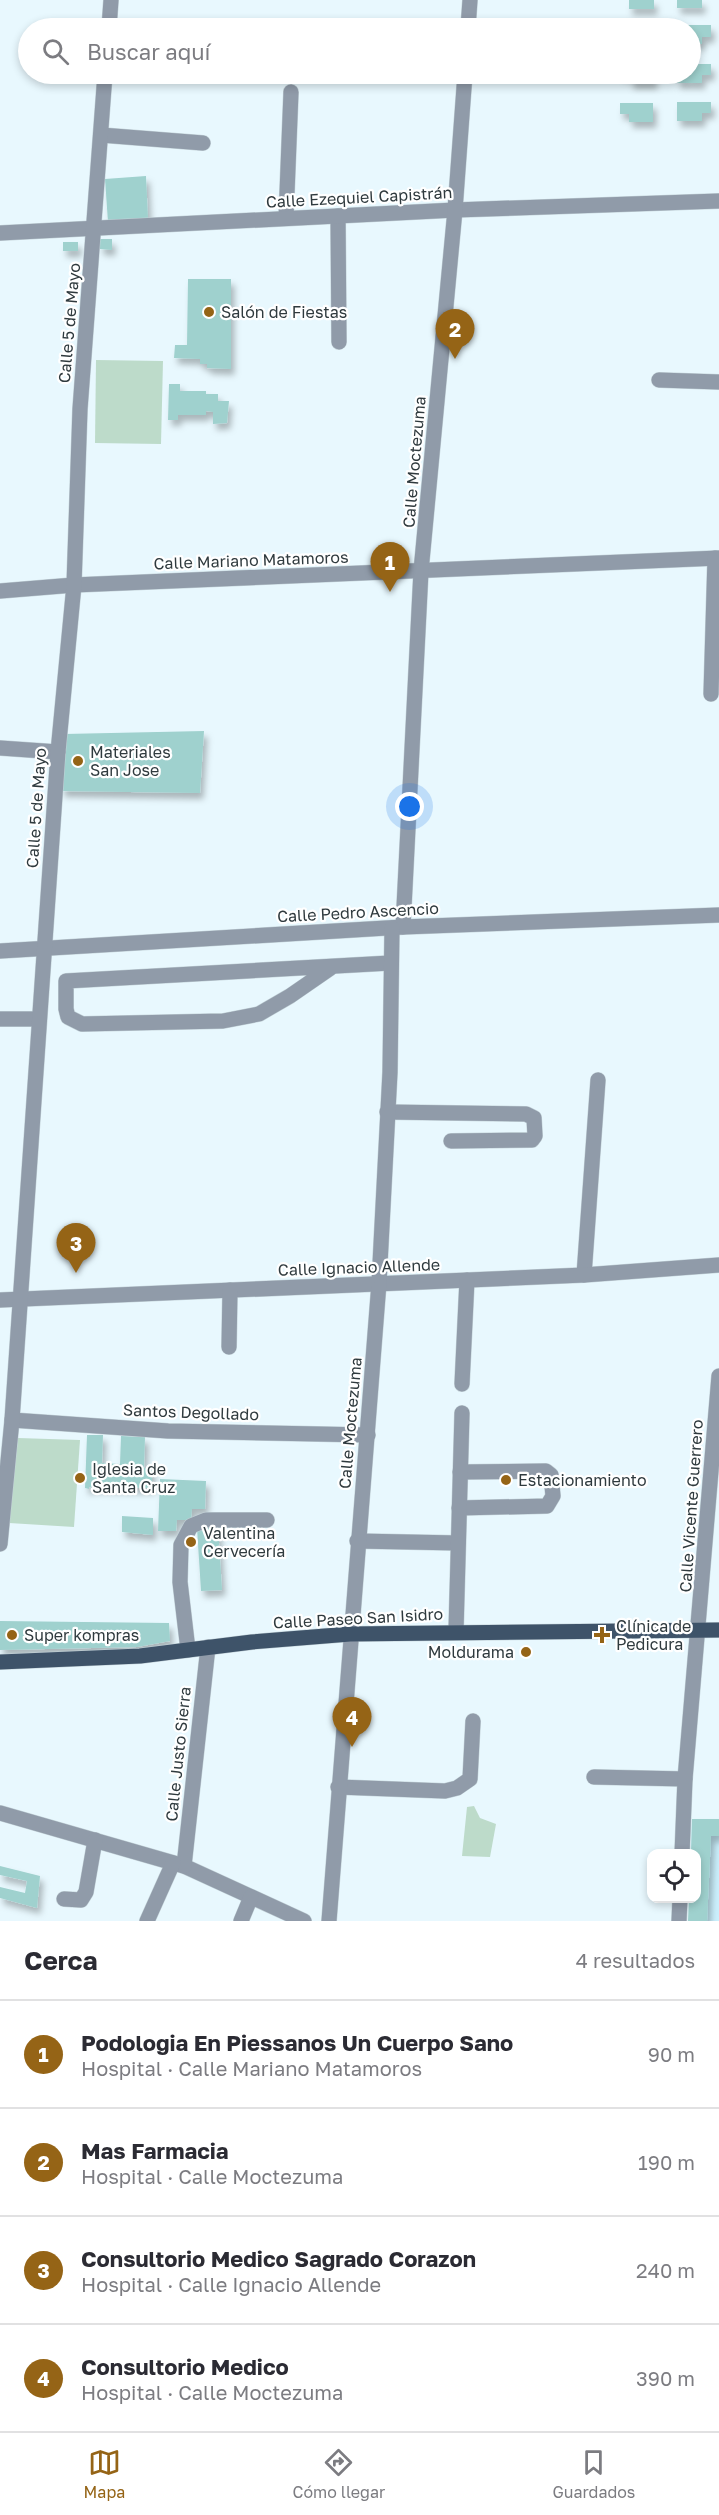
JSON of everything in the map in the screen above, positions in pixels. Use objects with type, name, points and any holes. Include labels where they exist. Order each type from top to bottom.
[{"type":"main road","name":"Calle Paseo San Isidro","points":[[0,1662],[140,1656],[208,1647],[350,1634],[456,1631],[719,1630]]},
{"type":"street","points":[[110,18],[111,0]]},
{"type":"street","points":[[469,18],[470,0]]},
{"type":"street","name":"Calle 5 de Mayo","points":[[0,1544],[5,1437],[12,1420],[43,950],[58,752],[74,585],[80,409],[104,84]]},
{"type":"street","name":"Calle Moctezuma","points":[[329,1921],[379,1283],[387,1112],[390,963],[398,927],[422,571],[464,84]]},
{"type":"street","points":[[286,218],[291,92]]},
{"type":"street","points":[[101,135],[203,143]]},
{"type":"street","name":"Calle Ezequiel Capistrán","points":[[0,233],[455,210],[719,201]]},
{"type":"street","points":[[338,216],[339,342]]},
{"type":"street","points":[[659,380],[719,382]]},
{"type":"street","points":[[711,694],[717,558]]},
{"type":"street","name":"Calle Mariano Matamoros","points":[[0,591],[74,585],[717,558]]},
{"type":"street","points":[[0,748],[58,752]]},
{"type":"street","name":"Calle Pedro Ascencio","points":[[0,951],[398,927],[719,915]]},
{"type":"street","points":[[41,980],[66,981],[390,963]]},
{"type":"street","points":[[66,981],[66,1009],[68,1017],[74,1022],[82,1024],[223,1021],[259,1014],[332,967]]},
{"type":"street","points":[[0,1019],[39,1018]]},
{"type":"street","points":[[584,1275],[598,1080]]},
{"type":"street","points":[[387,1112],[526,1114],[534,1118],[535,1136],[532,1140],[451,1141]]},
{"type":"street","name":"Calle Ignacio Allende","points":[[0,1300],[379,1283],[466,1287],[719,1265]]},
{"type":"street","points":[[462,1384],[466,1287]]},
{"type":"street","points":[[229,1347],[230,1290]]},
{"type":"street","name":"Calle Vicente Guerrero","points":[[682,1849],[685,1779],[719,1377]]},
{"type":"street","points":[[456,1631],[462,1413]]},
{"type":"street","name":"Santos Degollado","points":[[12,1420],[168,1431],[368,1436]]},
{"type":"street","points":[[459,1508],[547,1506],[553,1496],[551,1475],[546,1471],[460,1472]]},
{"type":"street","points":[[188,1650],[180,1582],[181,1545],[191,1526],[206,1520],[267,1521]]},
{"type":"street","points":[[357,1541],[458,1543]]},
{"type":"street","name":"Calle Justo Sierra","points":[[147,1921],[178,1864],[208,1647]]},
{"type":"street","points":[[338,1787],[445,1791],[457,1788],[470,1779],[472,1721]]},
{"type":"street","points":[[594,1777],[685,1779]]},
{"type":"street","points":[[0,1813],[178,1864],[304,1921]]},
{"type":"street","points":[[64,1899],[81,1900],[86,1892],[95,1840]]},
{"type":"street","points":[[241,1921],[251,1897]]},
{"type":"street","points":[[679,1921],[680,1903]]},
{"type":"shaded area","points":[[692,1819],[719,1819],[719,1921],[688,1921],[694,1903],[701,1903],[701,1849],[691,1849]]},
{"type":"green space","points":[[96,360],[163,361],[161,444],[95,443]]},
{"type":"green space","points":[[18,1438],[80,1440],[74,1527],[9,1523]]},
{"type":"green space","points":[[474,1806],[480,1818],[496,1824],[490,1857],[462,1856],[467,1807]]},
{"type":"building","points":[[629,0],[654,0],[654,9],[629,9]]},
{"type":"building","points":[[677,0],[702,0],[702,8],[677,8]]},
{"type":"building","points":[[701,25],[711,25],[711,37],[702,37],[702,44]]},
{"type":"building","points":[[701,64],[711,64],[711,75],[702,75],[702,83]]},
{"type":"building","points":[[677,102],[711,102],[711,113],[702,113],[702,121],[677,121]]},
{"type":"building","points":[[620,103],[653,103],[653,122],[629,122],[629,114],[620,114]]},
{"type":"building","points":[[146,176],[148,219],[108,222],[105,179]]},
{"type":"building","points":[[100,239],[112,239],[112,250],[100,249]]},
{"type":"building","points":[[63,242],[78,242],[78,251],[63,251]]},
{"type":"building","name":"Salón de Fiestas","points":[[188,279],[231,279],[231,369],[207,368],[207,364],[200,364],[200,359],[174,358],[175,345],[187,345]]},
{"type":"building","points":[[169,384],[180,384],[180,391],[206,391],[206,394],[218,394],[218,401],[229,401],[227,423],[213,424],[213,412],[206,411],[206,415],[178,415],[178,420],[168,420]]},
{"type":"building","points":[[204,731],[200,793],[61,791],[64,734]]},
{"type":"building","points":[[87,1435],[103,1435],[102,1463],[120,1464],[121,1436],[145,1437],[144,1468],[152,1468],[152,1488],[85,1488]]},
{"type":"building","points":[[160,1479],[206,1481],[205,1509],[192,1509],[191,1520],[177,1520],[176,1531],[158,1531]]},
{"type":"building","points":[[122,1516],[153,1518],[153,1535],[122,1532]]},
{"type":"building","points":[[218,1527],[222,1590],[201,1591],[197,1528]]},
{"type":"building","points":[[0,1621],[169,1623],[170,1641],[137,1647],[0,1650]]},
{"type":"building","points":[[692,1819],[719,1819],[719,1836],[711,1836],[707,1921],[688,1921],[689,1903],[701,1903],[701,1849],[691,1849]]},
{"type":"building","points":[[0,1866],[40,1876],[37,1908],[0,1898],[0,1887],[25,1893],[27,1881],[0,1875]]},
{"type":"place","name":"Salón de Fiestas","points":[[209,312]]},
{"type":"place","name":"Mas Farmacia","points":[[455,359]]},
{"type":"place","name":"Podologia En Piessanos Un Cuerpo Sano","points":[[390,592]]},
{"type":"place","name":"Materiales San Jose","points":[[78,761]]},
{"type":"place","name":"Consultorio Medico Sagrado Corazon","points":[[76,1273]]},
{"type":"place","name":"Iglesia de Santa Cruz","points":[[80,1478]]},
{"type":"place","name":"Estacionamiento","points":[[506,1480]]},
{"type":"place","name":"Valentina Cervecería","points":[[191,1542]]},
{"type":"place","name":"Super kompras","points":[[12,1635]]},
{"type":"place","name":"Clínica de Pedicura","points":[[602,1635]]},
{"type":"place","name":"Moldurama","points":[[526,1652]]},
{"type":"place","name":"Consultorio Medico","points":[[352,1747]]}]
